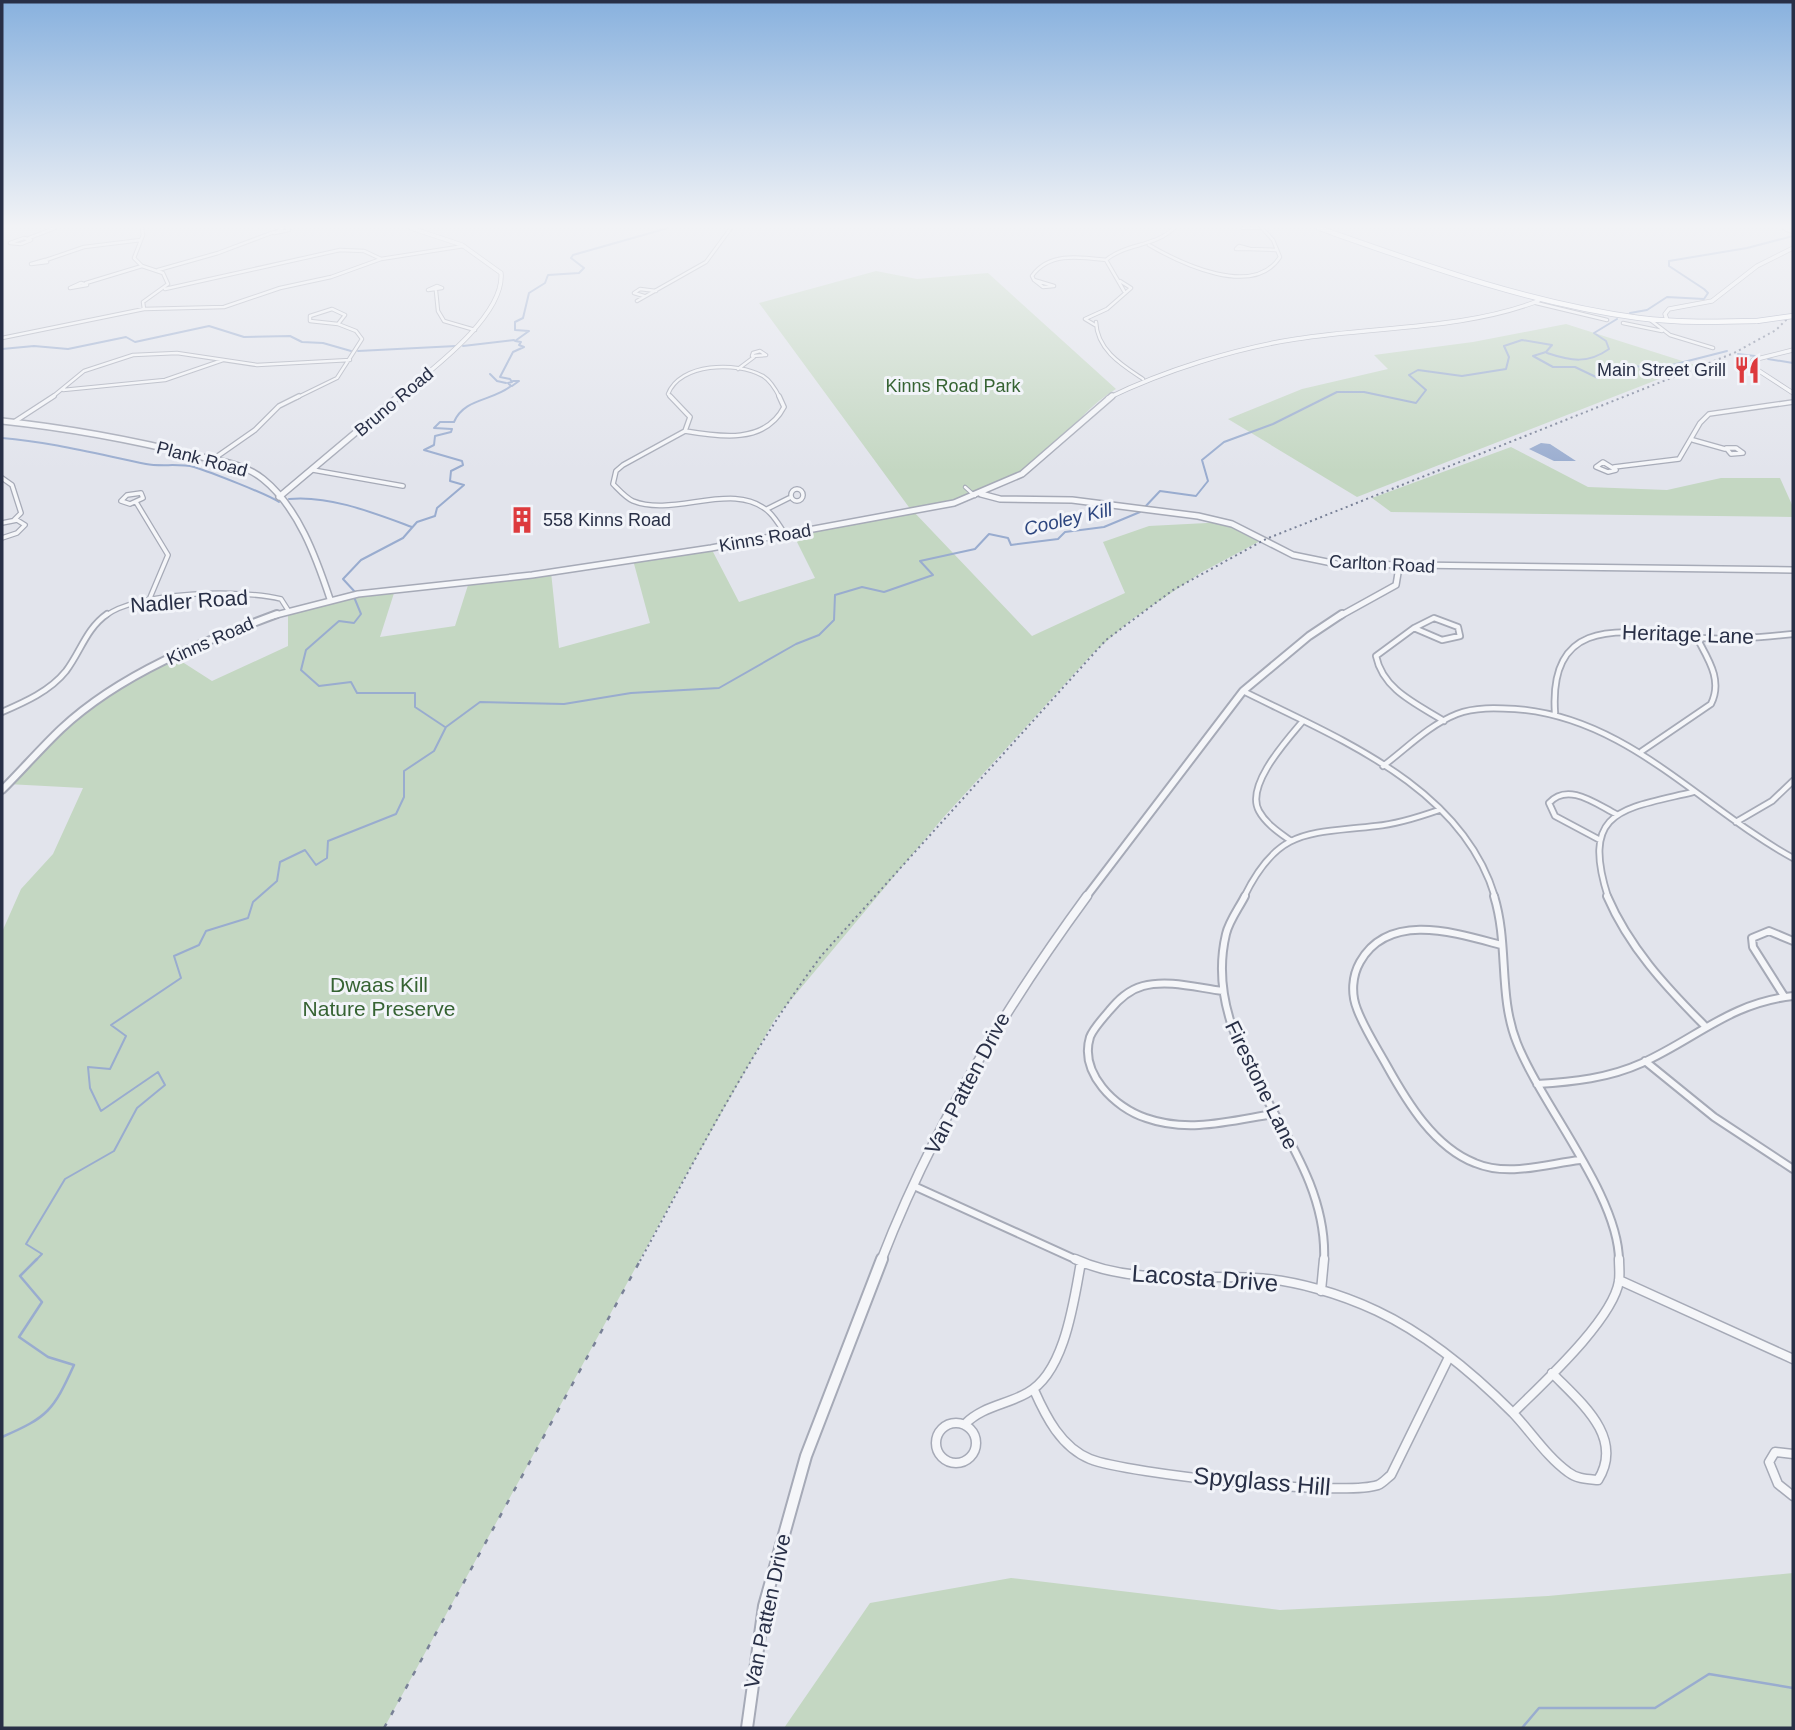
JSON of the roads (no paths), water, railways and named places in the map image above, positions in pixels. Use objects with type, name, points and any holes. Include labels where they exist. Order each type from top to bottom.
[{"type":"main road","points":[[1581,309],[1667,320],[1757,321],[1793,316]]},
{"type":"street","points":[[2,338],[155,309]]},
{"type":"street","points":[[437,309],[438,316],[452,327],[475,330]]},
{"type":"street","name":"Bruno Road","points":[[279,497],[475,330],[486,309]]},
{"type":"street","points":[[1095,325],[1107,309]]},
{"type":"street","name":"Kinns Road","points":[[2,790],[63,727],[130,680],[199,643],[288,610],[355,595],[541,574],[923,510],[978,495],[1037,464],[1097,405],[1143,379],[1294,339],[1451,322],[1508,309]]},
{"type":"street","points":[[1563,309],[1607,320]]},
{"type":"street","points":[[1667,320],[1665,314],[1675,309]]},
{"type":"street","points":[[212,460],[256,430],[278,407],[333,381],[362,339],[356,331],[338,324],[313,322],[309,318],[320,312],[339,310],[346,316],[338,324]]},
{"type":"street","points":[[1100,316],[1085,319],[1095,325],[1101,341],[1110,352],[1143,379]]},
{"type":"street","points":[[1649,319],[1662,331]]},
{"type":"street","points":[[1623,323],[1662,331],[1713,348]]},
{"type":"street","points":[[1793,350],[1753,360],[1751,365],[1793,393]]},
{"type":"street","points":[[14,422],[90,368],[133,355],[177,353],[257,365],[350,360]]},
{"type":"street","points":[[738,369],[754,357]]},
{"type":"street","points":[[62,390],[158,384],[193,375],[223,360]]},
{"type":"street","points":[[685,431],[690,416],[668,394],[669,387],[676,380],[697,371],[738,369],[764,377],[784,407],[777,422],[764,430],[733,436],[685,431],[634,458],[616,471],[613,484],[620,494],[644,505],[674,506],[732,499],[755,502],[767,509],[786,535]]},
{"type":"street","points":[[1614,467],[1615,471],[1608,472],[1595,465],[1603,463],[1614,467],[1674,461],[1683,456],[1702,418],[1709,414],[1793,402]]},
{"type":"street","name":"Plank Road","points":[[2,421],[88,432],[212,460],[256,474],[279,497],[312,551],[330,599]]},
{"type":"street","points":[[1693,440],[1724,449]]},
{"type":"street","points":[[313,470],[403,486]]},
{"type":"street","points":[[2,478],[12,485],[21,513],[15,520]]},
{"type":"street","points":[[965,487],[978,495]]},
{"type":"street","points":[[133,493],[143,494],[143,498],[136,502],[124,503],[121,500],[133,493]]},
{"type":"street","name":"Carlton Road","points":[[978,495],[1000,499],[1072,500],[1141,507],[1232,524],[1281,551],[1305,559],[1337,564],[1398,567],[1642,566],[1793,570]]},
{"type":"street","points":[[767,509],[789,498]]},
{"type":"street","points":[[136,502],[168,555],[149,600]]},
{"type":"street","points":[[2,523],[15,520],[24,522],[24,528],[2,538]]},
{"type":"street","name":"Van Patten Drive","points":[[747,1728],[764,1606],[806,1457],[914,1186],[959,1091],[1026,979],[1145,817],[1243,691],[1309,636],[1396,585],[1399,581],[1398,567]]},
{"type":"street","name":"Nadler Road","points":[[2,712],[50,686],[65,673],[89,630],[102,617],[118,607],[149,600],[268,596],[281,599],[288,610]]},
{"type":"street","points":[[1414,628],[1434,638],[1448,641],[1461,632],[1438,618],[1429,619],[1414,628],[1381,650],[1376,656],[1376,663],[1395,688],[1444,721]]},
{"type":"street","name":"Heritage Lane","points":[[1555,713],[1554,684],[1558,672],[1584,639],[1620,630],[1697,638],[1793,634]]},
{"type":"street","points":[[1642,751],[1711,704],[1717,696],[1716,678],[1697,638]]},
{"type":"street","points":[[1243,691],[1383,765],[1415,788],[1440,810],[1467,843],[1490,885],[1499,918],[1501,973],[1511,1028],[1537,1084],[1611,1222],[1619,1280],[1607,1309],[1552,1373],[1513,1413],[1566,1471],[1578,1478],[1598,1480],[1606,1472],[1609,1459],[1602,1433],[1594,1420],[1552,1373]]},
{"type":"street","points":[[1383,765],[1444,721],[1459,714],[1480,710],[1555,713],[1592,725],[1642,751],[1693,792],[1793,858]]},
{"type":"street","points":[[1290,841],[1264,820],[1256,809],[1253,794],[1265,772],[1302,722]]},
{"type":"street","points":[[1736,822],[1772,801],[1793,781]]},
{"type":"street","points":[[1693,792],[1616,814],[1600,839],[1600,865],[1607,900],[1617,923],[1648,966],[1704,1025]]},
{"type":"street","points":[[1600,839],[1555,816],[1549,803],[1552,797],[1559,793],[1575,794],[1616,814]]},
{"type":"street","name":"Firestone Lane","points":[[1321,1291],[1325,1251],[1321,1216],[1306,1176],[1229,1023],[1223,991],[1223,955],[1235,910],[1264,865],[1290,841],[1315,831],[1401,822],[1440,810]]},
{"type":"street","points":[[1501,945],[1430,930],[1395,932],[1369,950],[1354,975],[1352,992],[1357,1010],[1415,1111],[1449,1148],[1484,1167],[1499,1169],[1580,1160]]},
{"type":"street","points":[[1784,996],[1753,947],[1752,938],[1769,931],[1793,941]]},
{"type":"street","points":[[1223,991],[1143,985],[1126,992],[1090,1038],[1088,1052],[1093,1075],[1123,1110],[1147,1120],[1212,1125],[1273,1114]]},
{"type":"street","points":[[1537,1084],[1595,1080],[1645,1061],[1730,1011],[1793,996]]},
{"type":"street","points":[[1645,1061],[1714,1117],[1793,1169]]},
{"type":"street","name":"Lacosta Drive","points":[[914,1186],[1081,1262],[1104,1269],[1176,1279],[1255,1278],[1321,1291],[1377,1311],[1449,1357],[1513,1413]]},
{"type":"street","points":[[965,1424],[972,1433],[974,1451],[964,1463],[950,1464],[939,1452],[937,1436],[948,1422],[965,1424],[975,1415],[1034,1390],[1056,1357],[1081,1262]]},
{"type":"street","points":[[1619,1280],[1793,1359]]},
{"type":"street","name":"Spyglass Hill","points":[[1034,1390],[1056,1433],[1074,1450],[1092,1460],[1190,1475],[1347,1488],[1378,1485],[1391,1475],[1449,1357]]},
{"type":"street","points":[[1793,1454],[1775,1452],[1769,1462],[1778,1484],[1793,1496]]},
{"type":"water","points":[[1541,443],[1550,444],[1576,461],[1554,461],[1529,449]]},
{"type":"waterway","points":[[355,592],[343,579],[361,560],[403,538],[417,522],[435,516],[437,508],[464,485],[450,481],[451,471],[463,465],[462,461],[424,450],[434,445],[435,436],[451,432],[452,429],[434,428],[440,422],[454,422],[465,408],[511,386],[508,383],[512,382],[510,379],[500,377],[513,352],[524,347],[519,345],[521,342],[515,341],[529,331],[515,330],[515,322],[523,318],[525,309]]},
{"type":"waterway","points":[[1630,313],[1649,309]]},
{"type":"waterway","points":[[1547,353],[1579,360],[1601,354],[1609,349],[1606,341],[1594,333],[1617,319]]},
{"type":"waterway","points":[[2,349],[34,346],[68,349],[126,337],[135,342],[209,326],[244,337],[290,336],[302,342],[323,343],[351,351]]},
{"type":"waterway","points":[[463,346],[514,340]]},
{"type":"waterway","name":"Cooley Kill","points":[[1144,508],[1160,491],[1196,496],[1208,481],[1202,460],[1224,442],[1273,424],[1337,392],[1364,392],[1416,403],[1426,390],[1409,375],[1418,370],[1462,376],[1506,369],[1509,357],[1504,346],[1522,340],[1552,345],[1546,352],[1533,356],[1553,367],[1575,367],[1598,378],[1607,376],[1607,367],[1668,366],[1727,351]]},
{"type":"waterway","points":[[358,351],[456,346]]},
{"type":"waterway","name":"Cooley Kill","points":[[1738,354],[1755,356]]},
{"type":"waterway","name":"Cooley Kill","points":[[1768,359],[1793,363]]},
{"type":"waterway","points":[[490,374],[497,381],[506,383]]},
{"type":"waterway","points":[[512,386],[519,381],[513,381]]},
{"type":"waterway","points":[[2,438],[56,445],[146,464],[194,467],[279,502]]},
{"type":"waterway","points":[[289,499],[335,502],[412,527]]},
{"type":"waterway","points":[[2,1437],[30,1424],[47,1411],[74,1365],[48,1357],[19,1337],[42,1302],[20,1276],[42,1254],[26,1244],[65,1179],[114,1151],[137,1108],[165,1085],[158,1072],[101,1111],[90,1088],[88,1067],[110,1069],[126,1036],[111,1025],[181,978],[174,956],[199,945],[206,931],[248,918],[253,902],[277,881],[280,862],[305,850],[316,865],[327,858],[328,841],[396,814],[404,797],[404,771],[434,751],[446,727],[480,702],[564,704],[631,693],[719,688],[796,644],[819,635],[834,620],[835,595],[862,587],[884,592],[933,575],[920,561],[975,549],[989,534],[1008,538],[1011,545],[1058,539],[1065,532],[1104,527],[1140,512]]},
{"type":"waterway","points":[[354,597],[361,614],[354,623],[339,621],[306,650],[301,670],[319,686],[351,682],[357,693],[415,693],[415,707],[445,727]]},
{"type":"waterway","points":[[1522,1728],[1539,1708],[1655,1708],[1709,1674],[1793,1688]]},
{"type":"railway","points":[[640,1261],[748,1066],[822,955],[1106,640],[1173,590],[1266,539],[1734,353],[1776,330],[1793,313]]},
{"type":"railway","points":[[384,1728],[641,1259]]},
{"type":"place","name":"Main Street Grill","points":[[1747,370]]},
{"type":"place","name":"558 Kinns Road","points":[[522,520]]},
{"type":"park label","name":"Kinns Road Park","points":[[953,386]]},
{"type":"park label","name":"Dwaas Kill Nature Preserve","points":[[379,996]]}]
